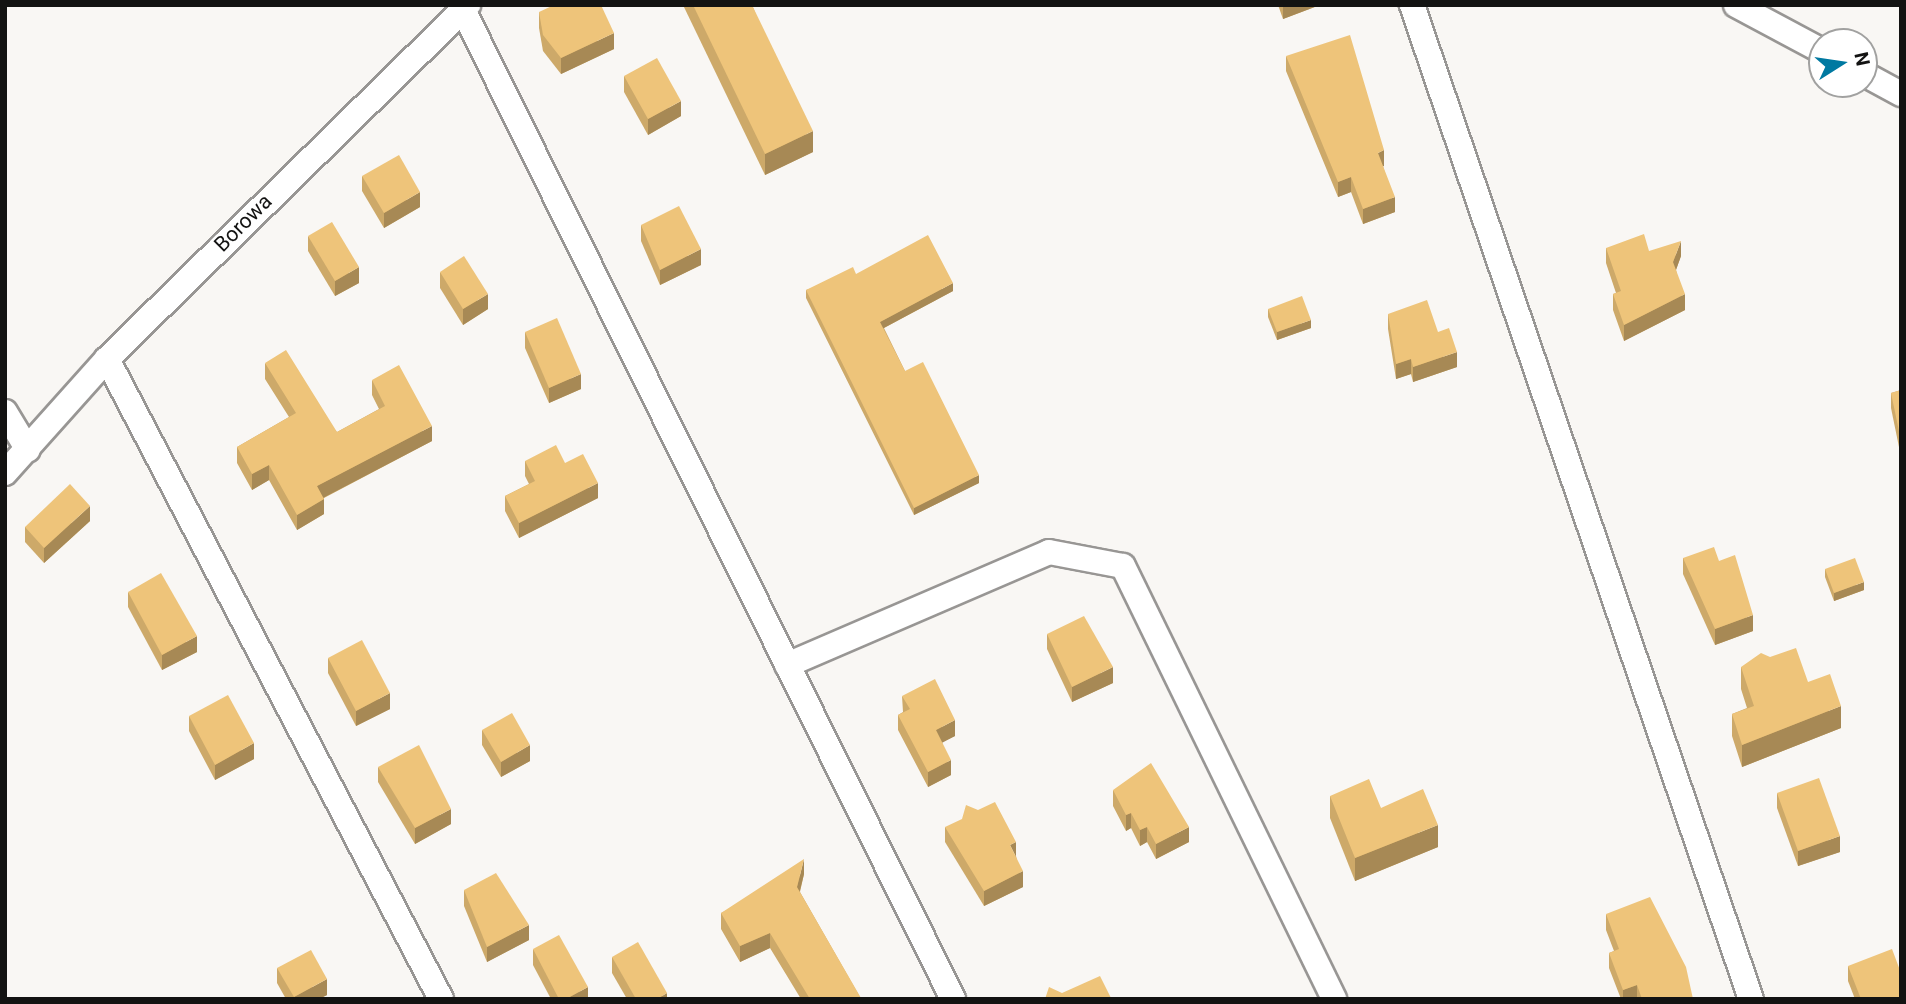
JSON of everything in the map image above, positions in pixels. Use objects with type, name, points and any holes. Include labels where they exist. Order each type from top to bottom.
[{"type":"street","points":[[1412,5],[1751,999]]},
{"type":"street","points":[[1736,5],[1808,44]]},
{"type":"street","points":[[466,8],[953,999]]},
{"type":"street","name":"Borowa","points":[[5,473],[107,359],[466,8]]},
{"type":"street","points":[[1878,82],[1901,94]]},
{"type":"street","points":[[107,359],[441,999]]},
{"type":"street","points":[[5,412],[28,450]]},
{"type":"street","points":[[787,664],[1049,552],[1122,566],[1334,999]]},
{"type":"building","points":[[554,5],[601,5],[614,33],[561,58],[543,35],[539,12]]},
{"type":"building","points":[[693,5],[752,5],[813,131],[765,154]]},
{"type":"building","points":[[1350,35],[1384,150],[1378,153],[1395,197],[1363,209],[1351,177],[1338,182],[1286,56]]},
{"type":"building","points":[[657,58],[681,101],[648,119],[624,76]]},
{"type":"building","points":[[399,155],[420,192],[384,213],[362,176]]},
{"type":"building","points":[[679,206],[701,249],[660,270],[641,225]]},
{"type":"building","points":[[332,222],[359,267],[335,281],[308,236]]},
{"type":"building","points":[[1644,234],[1649,251],[1681,241],[1673,262],[1685,294],[1624,325],[1613,294],[1621,291],[1606,248]]},
{"type":"building","points":[[928,235],[953,283],[880,322],[905,371],[923,362],[979,475],[914,508],[806,290],[853,267],[856,274]]},
{"type":"building","points":[[464,256],[488,294],[463,309],[440,272]]},
{"type":"building","points":[[1302,296],[1311,320],[1277,332],[1268,309]]},
{"type":"building","points":[[1427,300],[1438,332],[1449,328],[1457,352],[1413,367],[1411,359],[1396,364],[1388,314]]},
{"type":"building","points":[[557,318],[581,374],[549,388],[525,332]]},
{"type":"building","points":[[286,350],[337,432],[385,406],[372,380],[399,365],[432,426],[317,486],[324,499],[297,515],[269,465],[252,474],[237,447],[296,413],[265,363]]},
{"type":"building","points":[[1901,390],[1901,436],[1900,436],[1891,393]]},
{"type":"building","points":[[556,445],[565,463],[583,454],[598,483],[519,523],[505,496],[535,481],[525,461]]},
{"type":"building","points":[[70,484],[90,506],[44,548],[25,527]]},
{"type":"building","points":[[1714,547],[1719,561],[1735,555],[1753,615],[1715,629],[1683,558]]},
{"type":"building","points":[[1855,558],[1864,582],[1834,593],[1825,569]]},
{"type":"building","points":[[161,573],[197,636],[162,655],[128,592]]},
{"type":"building","points":[[1084,616],[1113,667],[1072,687],[1047,634]]},
{"type":"building","points":[[362,640],[390,693],[356,711],[328,658]]},
{"type":"building","points":[[1796,648],[1808,682],[1830,674],[1841,706],[1742,745],[1732,714],[1754,706],[1741,667],[1761,653],[1770,657]]},
{"type":"building","points":[[935,679],[955,720],[936,730],[951,760],[928,772],[898,715],[910,709],[902,696]]},
{"type":"building","points":[[228,695],[254,743],[215,765],[189,716]]},
{"type":"building","points":[[512,713],[530,745],[501,762],[482,730]]},
{"type":"building","points":[[419,745],[451,809],[415,828],[378,767]]},
{"type":"building","points":[[1151,763],[1189,827],[1156,844],[1147,827],[1140,830],[1131,813],[1126,815],[1113,790]]},
{"type":"building","points":[[1819,778],[1840,836],[1798,851],[1777,793]]},
{"type":"building","points":[[1369,779],[1381,808],[1423,789],[1438,825],[1355,858],[1330,796]]},
{"type":"building","points":[[995,802],[1016,842],[1010,845],[1023,871],[984,891],[945,827],[962,819],[966,805],[978,810]]},
{"type":"building","points":[[804,859],[797,887],[861,998],[859,999],[810,999],[770,933],[740,946],[721,913]]},
{"type":"building","points":[[496,873],[529,925],[487,947],[464,890]]},
{"type":"building","points":[[1650,897],[1686,967],[1693,999],[1642,999],[1637,985],[1623,990],[1609,953],[1619,949],[1606,914]]},
{"type":"building","points":[[559,935],[588,987],[566,999],[559,999],[533,949]]},
{"type":"building","points":[[638,942],[667,993],[657,999],[636,999],[612,957]]},
{"type":"building","points":[[1892,949],[1901,973],[1901,999],[1861,999],[1848,966]]},
{"type":"building","points":[[311,950],[327,979],[294,997],[277,968]]},
{"type":"building","points":[[1100,976],[1110,999],[1045,999],[1049,987],[1062,993]]}]
